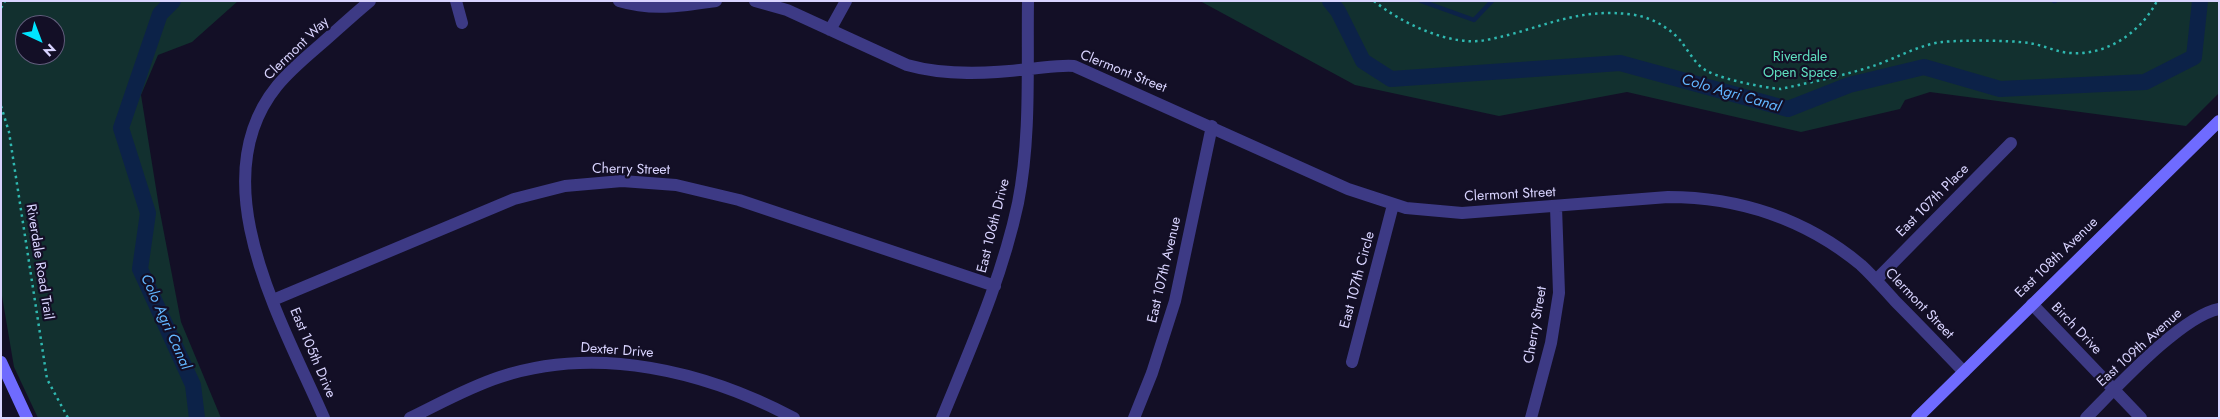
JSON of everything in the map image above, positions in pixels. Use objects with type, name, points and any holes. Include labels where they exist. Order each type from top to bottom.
[{"type":"street","name":"Clermont Way","points":[[273,300],[250,233],[244,191],[245,165],[253,132],[265,104],[277,86],[370,1]]},
{"type":"street","points":[[456,1],[462,23]]},
{"type":"street","points":[[618,1],[636,6],[657,8],[716,1]]},
{"type":"street","points":[[754,1],[787,10],[919,69],[952,73],[1027,70]]},
{"type":"street","points":[[830,30],[846,1]]},
{"type":"street","name":"East 106th Drive","points":[[942,418],[985,315],[1018,203],[1026,120],[1028,1]]},
{"type":"street","name":"Clermont Street","points":[[1027,70],[1062,65],[1074,66],[1212,126],[1348,189],[1393,205],[1462,213],[1668,197],[1700,197],[1733,202],[1764,211],[1794,223],[1823,238],[1856,262],[1876,280],[1964,372]]},
{"type":"street","name":"East 108th Avenue","points":[[1917,418],[2219,121]]},
{"type":"street","name":"East 107th Avenue","points":[[1134,418],[1152,373],[1175,301],[1212,126]]},
{"type":"street","name":"East 107th Place","points":[[1876,280],[2011,143]]},
{"type":"street","name":"Cherry Street","points":[[273,300],[514,199],[565,186],[622,182],[676,185],[739,200],[995,286]]},
{"type":"street","name":"East 107th Circle","points":[[1352,362],[1393,205]]},
{"type":"street","name":"Cherry Street","points":[[1531,418],[1551,343],[1559,293],[1556,207]]},
{"type":"street","name":"East 105th Drive","points":[[273,300],[324,418]]},
{"type":"street","name":"Birch Drive","points":[[2032,304],[2141,418]]},
{"type":"street","name":"East 109th Avenue","points":[[2086,418],[2190,321],[2202,314],[2219,309]]},
{"type":"street","points":[[1,362],[27,418]]},
{"type":"street","name":"Dexter Drive","points":[[410,418],[499,377],[547,366],[593,362],[634,365],[684,375],[753,398],[794,418]]},
{"type":"path","points":[[1,8],[5,1]]},
{"type":"path","points":[[1374,1],[1388,12],[1408,23],[1436,34],[1463,40],[1485,40],[1559,19],[1588,14],[1636,15],[1656,22],[1669,30],[1701,68],[1716,76],[1766,88],[1781,89],[1871,67],[1942,42],[2021,43],[2070,53],[2099,49],[2115,44],[2140,26],[2150,14],[2157,1]]},
{"type":"path","name":"Riverdale Road Trail","points":[[1,106],[9,132],[47,379],[68,418]]},
{"type":"green space","points":[[1,1],[238,1],[192,42],[158,55],[141,95],[159,207],[181,322],[221,418],[38,418],[14,367],[1,290]]},
{"type":"green space","name":"Riverdale Open Space","points":[[1200,1],[2219,1],[2219,93],[2186,126],[1930,92],[1905,100],[1900,109],[1801,132],[1627,92],[1499,116],[1355,85]]},
{"type":"waterway","name":"Colo Agri Canal","points":[[173,1],[160,14],[121,128],[148,213],[140,269],[193,385],[197,418]]},
{"type":"waterway","name":"Colo Agri Canal","points":[[1330,1],[1338,11],[1363,61],[1391,79],[1620,63],[1788,109],[1849,85],[1924,67],[2000,89],[2145,82],[2194,57],[2200,1]]},
{"type":"waterway","points":[[1421,1],[1474,20],[1492,1]]}]
